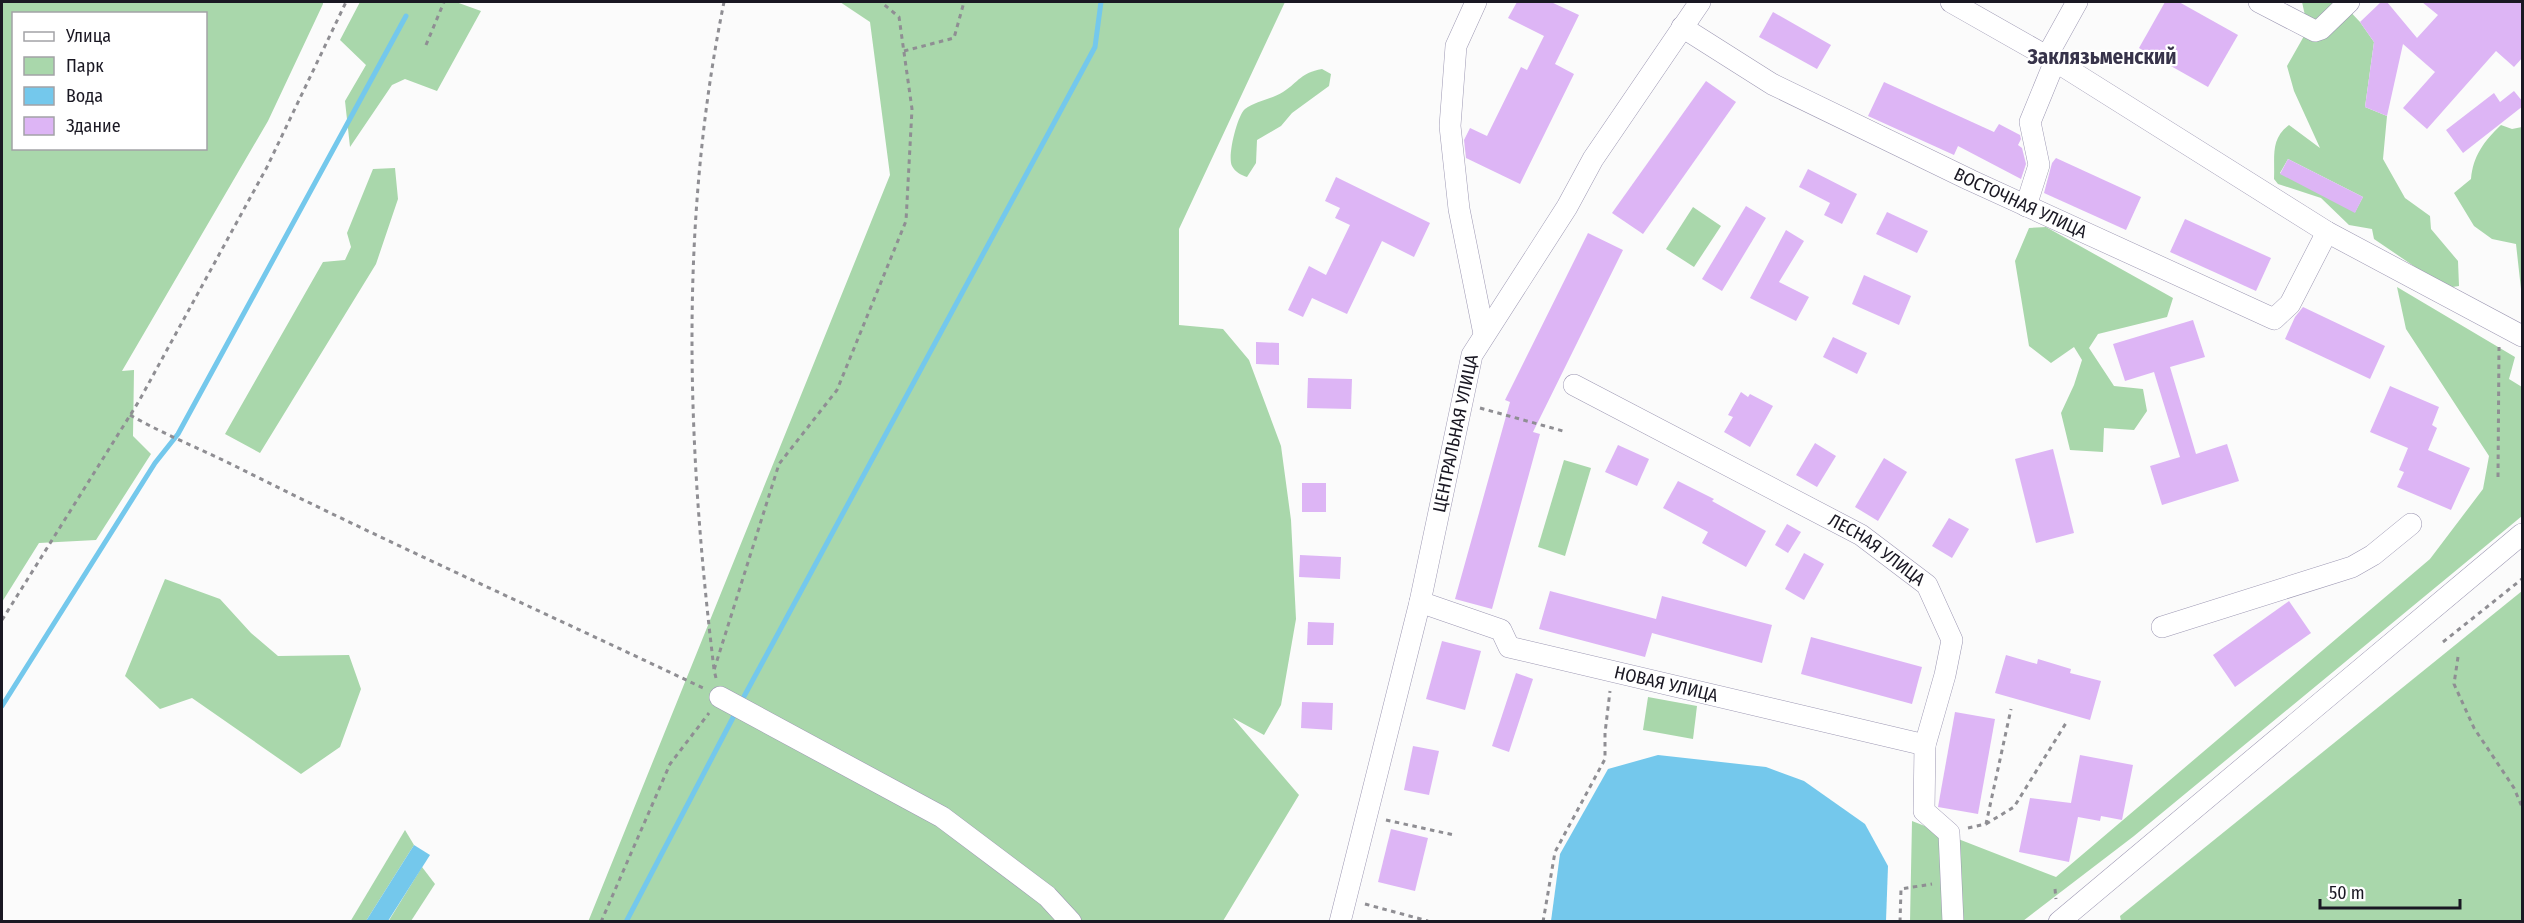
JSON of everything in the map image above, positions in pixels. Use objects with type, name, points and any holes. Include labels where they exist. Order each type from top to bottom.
[{"type":"street","points":[[1476,2],[1456,46],[1450,126],[1459,209],[1484,334]]},
{"type":"street","name":"ЦЕНТРАЛЬНАЯ УЛИЦА","points":[[1340,921],[1420,602],[1472,355],[1567,207],[1593,159],[1700,2]]},
{"type":"street","points":[[1951,2],[2051,59],[2327,232],[2523,336]]},
{"type":"street","points":[[2026,206],[2039,165],[2030,122],[2051,59],[2078,2]]},
{"type":"street","points":[[2259,2],[2315,31],[2321,29],[2349,2]]},
{"type":"street","name":"ВОСТОЧНАЯ УЛИЦА","points":[[1682,27],[1772,84],[2026,206],[2274,319],[2290,304],[2327,232]]},
{"type":"street","name":"ЛЕСНАЯ УЛИЦА","points":[[1574,385],[1861,535],[1927,585],[1952,640],[1945,675],[1925,745],[1924,811],[1949,833]]},
{"type":"street","points":[[2162,627],[2352,567],[2373,555],[2412,524]]},
{"type":"street","points":[[2059,921],[2523,534]]},
{"type":"street","name":"НОВАЯ УЛИЦА","points":[[1420,602],[1501,630],[1509,647],[1925,745]]},
{"type":"street","points":[[720,697],[942,817],[1047,896],[1071,921]]},
{"type":"street","points":[[1949,833],[1953,921]]},
{"type":"path","points":[[2,620],[130,415],[267,167],[346,2]]},
{"type":"path","points":[[426,45],[444,2]]},
{"type":"path","points":[[601,921],[670,764],[720,697],[714,670],[702,574],[692,413],[692,298],[698,189],[715,47],[724,2]]},
{"type":"path","points":[[714,670],[779,464],[837,390],[906,221],[912,109],[899,17],[881,2]]},
{"type":"path","points":[[904,51],[954,38],[964,2]]},
{"type":"path","points":[[2498,477],[2499,323]]},
{"type":"path","points":[[1462,403],[1563,431]]},
{"type":"path","points":[[130,415],[174,439],[200,449],[343,520],[720,697]]},
{"type":"path","points":[[2443,642],[2523,579]]},
{"type":"path","points":[[2458,657],[2454,684],[2474,728],[2514,788],[2523,807]]},
{"type":"path","points":[[1543,921],[1555,852],[1605,759],[1605,733],[1612,671]]},
{"type":"path","points":[[1986,824],[2011,709]]},
{"type":"path","points":[[1949,833],[1986,824],[2014,807],[2066,723]]},
{"type":"path","points":[[1366,815],[1454,835]]},
{"type":"path","points":[[1900,921],[1901,889],[1952,882]]},
{"type":"path","points":[[1346,898],[1428,921]]},
{"type":"green space","points":[[2,2],[323,2],[268,121],[122,371],[134,370],[133,436],[151,454],[96,540],[39,543],[2,602]]},
{"type":"green space","points":[[360,2],[456,2],[481,11],[437,91],[405,79],[392,85],[350,147],[345,101],[366,65],[340,40]]},
{"type":"green space","points":[[840,2],[1285,2],[1179,229],[1179,325],[1223,329],[1249,360],[1281,446],[1291,520],[1296,619],[1281,705],[1264,735],[1233,718],[1299,795],[1223,921],[588,922],[890,175],[870,22]]},
{"type":"green space","points":[[2302,2],[2345,2],[2344,5],[2374,42],[2365,107],[2387,116],[2383,159],[2405,198],[2430,216],[2431,229],[2458,261],[2459,286],[2446,288],[2374,239],[2372,229],[2349,225],[2321,198],[2278,184],[2274,179],[2276,142],[2289,125],[2320,148],[2294,91],[2287,66],[2308,29]],"holes":[[[2288,159],[2363,197],[2355,212],[2280,173]]]},
{"type":"green space","points":[[1322,69],[1331,74],[1329,86],[1292,113],[1281,126],[1257,140],[1256,163],[1247,177],[1236,172],[1231,161],[1232,146],[1236,128],[1245,109],[1283,92],[1309,73]]},
{"type":"green space","points":[[2501,125],[2512,129],[2522,127],[2522,298],[2516,244],[2492,239],[2474,226],[2454,193],[2471,179],[2480,149]]},
{"type":"green space","points":[[395,168],[398,199],[376,264],[260,453],[225,434],[323,262],[345,260],[351,247],[347,233],[373,169]]},
{"type":"green space","points":[[1693,207],[1721,226],[1694,267],[1666,249]]},
{"type":"green space","points":[[2046,227],[2173,298],[2167,317],[2098,334],[2089,348],[2114,386],[2143,389],[2147,411],[2134,430],[2104,428],[2103,452],[2070,450],[2061,413],[2082,360],[2074,347],[2051,363],[2029,346],[2015,261],[2029,228]]},
{"type":"green space","points":[[2397,287],[2515,357],[2509,379],[2522,387],[2522,516],[2134,836],[2023,921],[1910,922],[1912,821],[2056,877],[2430,559],[2483,489],[2489,456],[2406,329]]},
{"type":"green space","points":[[1564,460],[1591,468],[1565,556],[1538,547]]},
{"type":"green space","points":[[165,579],[220,599],[251,633],[278,656],[349,655],[361,689],[340,747],[301,774],[192,698],[160,709],[125,676]]},
{"type":"green space","points":[[2522,591],[2522,921],[2121,921],[2120,916]]},
{"type":"green space","points":[[1648,697],[1697,706],[1693,739],[1643,730]]},
{"type":"green space","points":[[405,830],[414,845],[366,921],[350,922]]},
{"type":"green space","points":[[422,867],[435,884],[411,921],[388,922]]},
{"type":"water","points":[[1658,755],[1766,767],[1804,781],[1865,824],[1888,866],[1886,921],[1551,921],[1560,854],[1608,769]]},
{"type":"water","points":[[414,845],[430,855],[388,921],[366,921]]},
{"type":"building","points":[[1517,2],[1551,2],[1579,15],[1555,64],[1574,74],[1520,184],[1466,158],[1464,140],[1470,128],[1487,136],[1521,67],[1527,70],[1544,36],[1508,18]]},
{"type":"building","points":[[2165,2],[2179,2],[2238,35],[2208,87],[2139,48]]},
{"type":"building","points":[[2381,2],[2387,2],[2417,38],[2438,15],[2422,2],[2523,2],[2523,57],[2514,67],[2496,51],[2427,129],[2403,108],[2435,72],[2403,44],[2387,116],[2365,107],[2374,42],[2360,22]]},
{"type":"building","points":[[1773,12],[1831,45],[1817,69],[1759,37]]},
{"type":"building","points":[[1706,81],[1736,102],[1643,234],[1612,213]]},
{"type":"building","points":[[1884,82],[1994,132],[1999,124],[2020,135],[2018,145],[2022,148],[2026,164],[2021,179],[1958,146],[1954,155],[1868,116]]},
{"type":"building","points":[[2514,91],[2523,102],[2523,106],[2463,153],[2446,130],[2494,93],[2500,102]]},
{"type":"building","points":[[2056,158],[2141,197],[2126,230],[2044,193],[2052,163]]},
{"type":"building","points":[[2288,159],[2363,197],[2355,213],[2280,174]]},
{"type":"building","points":[[1808,169],[1857,194],[1842,224],[1824,215],[1830,203],[1799,187]]},
{"type":"building","points":[[1336,177],[1430,223],[1414,257],[1382,241],[1347,314],[1312,298],[1303,317],[1288,310],[1309,266],[1326,275],[1350,225],[1335,218],[1340,208],[1325,201]]},
{"type":"building","points":[[1746,206],[1766,218],[1722,291],[1702,279]]},
{"type":"building","points":[[1887,212],[1928,231],[1917,253],[1876,234]]},
{"type":"building","points":[[2185,219],[2271,258],[2256,291],[2170,252]]},
{"type":"building","points":[[1786,230],[1804,241],[1779,282],[1809,297],[1796,321],[1750,298]]},
{"type":"building","points":[[1588,233],[1623,250],[1533,432],[1540,434],[1492,609],[1455,599],[1510,402],[1505,400]]},
{"type":"building","points":[[1864,275],[1911,296],[1899,325],[1852,304]]},
{"type":"building","points":[[2303,307],[2385,346],[2370,379],[2285,339],[2295,317]]},
{"type":"building","points":[[2193,320],[2205,357],[2170,367],[2196,454],[2227,444],[2239,481],[2162,505],[2150,466],[2180,457],[2154,372],[2125,381],[2113,344]]},
{"type":"building","points":[[1833,337],[1867,353],[1857,374],[1823,357]]},
{"type":"building","points":[[1256,342],[1279,343],[1279,365],[1256,364]]},
{"type":"building","points":[[1308,378],[1352,379],[1351,409],[1307,408]]},
{"type":"building","points":[[2390,386],[2439,407],[2432,425],[2437,428],[2428,450],[2470,468],[2451,510],[2397,487],[2404,472],[2399,470],[2408,448],[2370,432]]},
{"type":"building","points":[[1741,392],[1773,406],[1750,447],[1724,432],[1733,417],[1728,415]]},
{"type":"building","points":[[1815,443],[1836,456],[1817,487],[1796,475]]},
{"type":"building","points":[[1618,445],[1649,459],[1637,486],[1605,472]]},
{"type":"building","points":[[2053,449],[2074,533],[2036,543],[2015,459]]},
{"type":"building","points":[[1884,458],[1907,472],[1878,521],[1855,507]]},
{"type":"building","points":[[1678,481],[1714,499],[1712,501],[1766,531],[1746,567],[1702,543],[1708,532],[1663,508]]},
{"type":"building","points":[[1302,483],[1326,483],[1326,512],[1302,512]]},
{"type":"building","points":[[1949,518],[1969,529],[1952,558],[1932,546]]},
{"type":"building","points":[[1787,524],[1801,532],[1788,553],[1775,545]]},
{"type":"building","points":[[1804,553],[1824,564],[1804,600],[1785,589]]},
{"type":"building","points":[[1300,555],[1341,557],[1340,579],[1299,577]]},
{"type":"building","points":[[1550,591],[1656,619],[1662,596],[1772,625],[1762,663],[1652,633],[1645,657],[1539,629]]},
{"type":"building","points":[[2289,601],[2311,633],[2235,687],[2213,655]]},
{"type":"building","points":[[1308,622],[1334,623],[1333,645],[1307,645]]},
{"type":"building","points":[[1811,637],[1922,667],[1912,704],[1801,674]]},
{"type":"building","points":[[1442,641],[1481,651],[1465,710],[1426,699]]},
{"type":"building","points":[[2006,655],[2037,664],[2038,659],[2071,669],[2070,673],[2101,681],[2090,720],[1995,693]]},
{"type":"building","points":[[1516,673],[1533,679],[1509,752],[1492,746]]},
{"type":"building","points":[[1302,702],[1333,703],[1332,730],[1301,728]]},
{"type":"building","points":[[1955,712],[1995,719],[1978,814],[1938,807]]},
{"type":"building","points":[[1413,746],[1439,751],[1429,795],[1404,790]]},
{"type":"building","points":[[2080,755],[2133,765],[2122,820],[2101,816],[2100,821],[2078,817],[2069,862],[2019,852],[2030,798],[2071,803]]},
{"type":"building","points":[[1391,829],[1428,838],[1415,891],[1378,882]]},
{"type":"waterway","points":[[741,702],[1095,47],[1101,2]]},
{"type":"waterway","points":[[2,706],[155,463],[178,434],[406,16]]},
{"type":"waterway","points":[[626,922],[737,710]]},
{"type":"district","name":"Заклязьменский","points":[[2102,57]]}]
